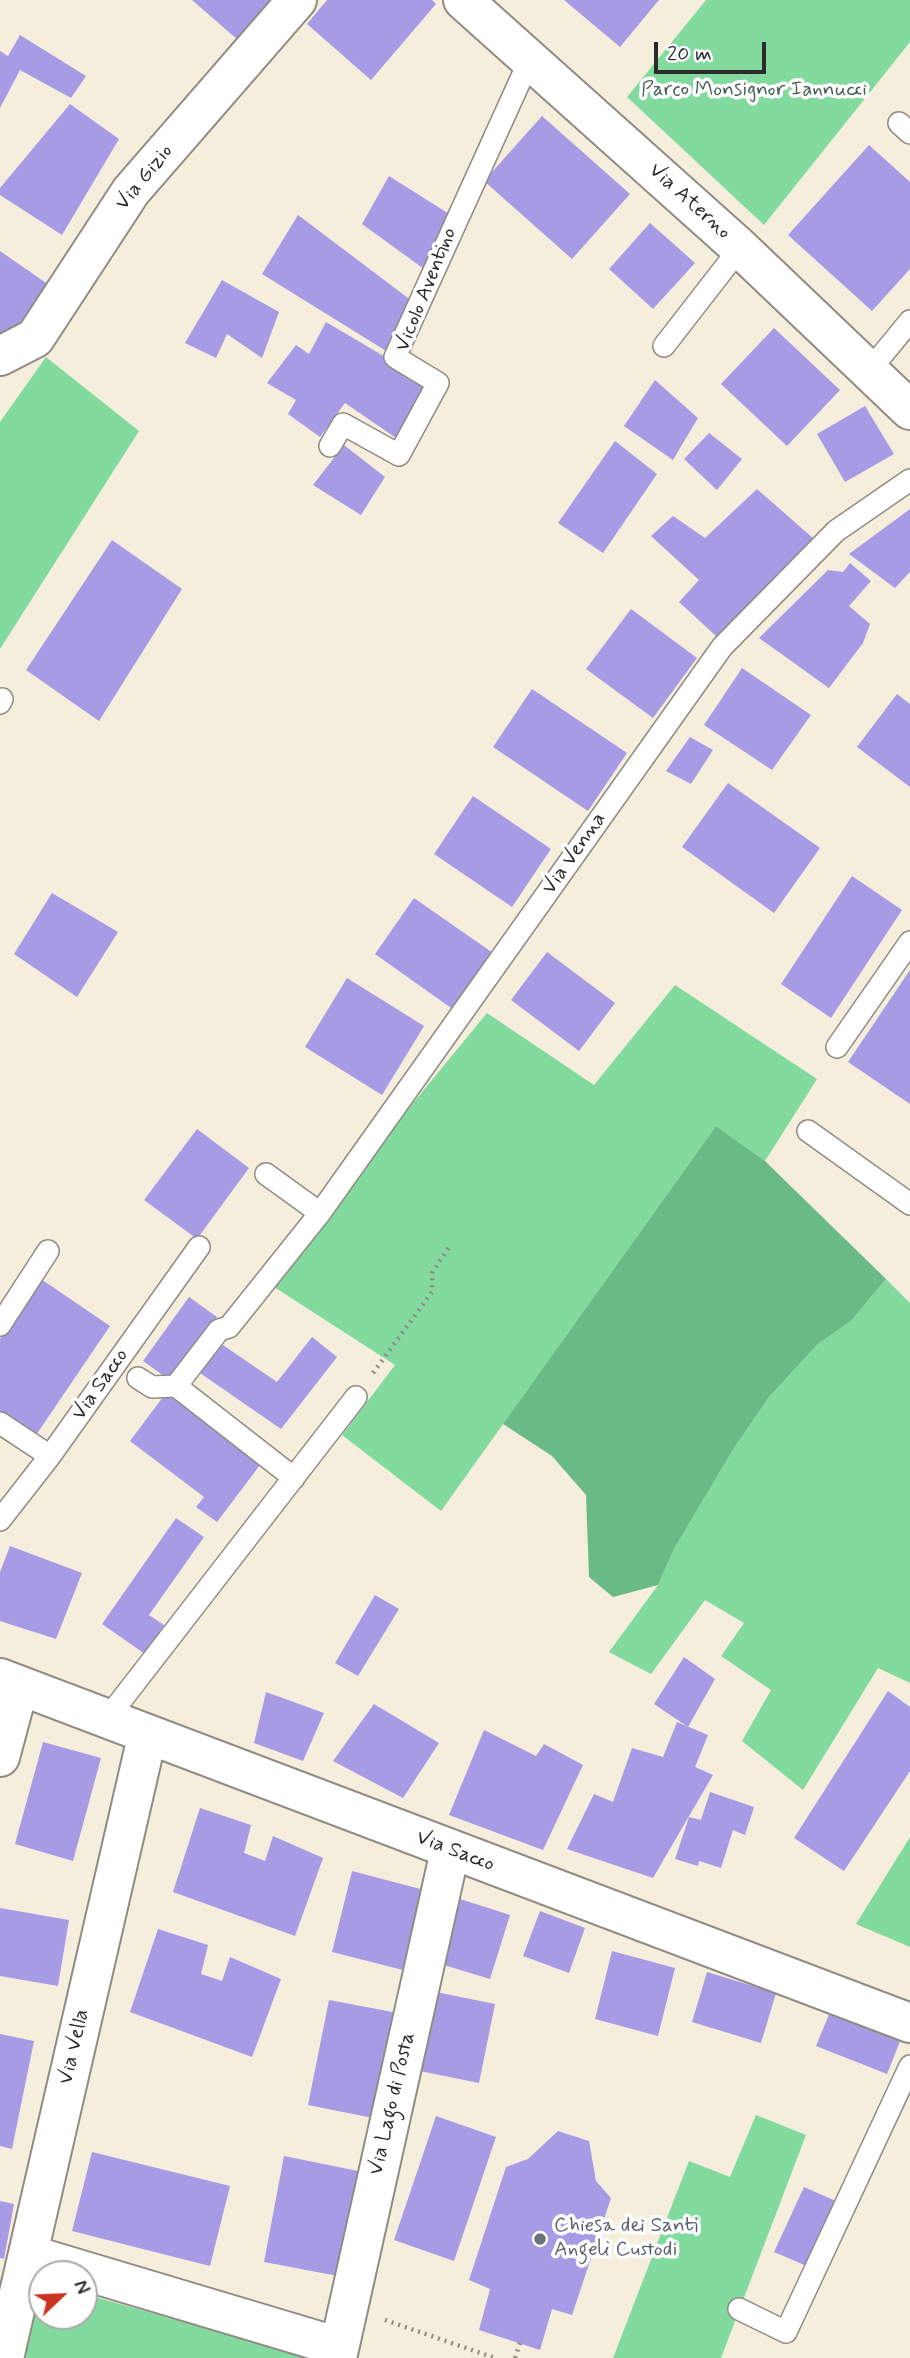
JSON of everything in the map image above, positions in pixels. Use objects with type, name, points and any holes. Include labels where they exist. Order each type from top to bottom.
[{"type":"street","name":"Via Gizio","points":[[0,356],[35,338],[131,191],[297,0]]},
{"type":"street","name":"Via Aterno","points":[[463,0],[740,248],[910,410]]},
{"type":"street","name":"Via Sacco","points":[[9,1682],[147,1737],[910,2023]]},
{"type":"street","points":[[0,1757],[9,1682]]},
{"type":"street","name":"Via Vella","points":[[4,2358],[147,1737]]},
{"type":"street","name":"Via Lago di Posta","points":[[338,2353],[450,1851]]},
{"type":"street","points":[[28,2254],[338,2353]]},
{"type":"lane","name":"Vicolo Aventino","points":[[330,446],[343,424],[399,456],[438,383],[395,357],[530,59]]},
{"type":"lane","points":[[664,346],[740,248]]},
{"type":"lane","points":[[869,370],[910,321]]},
{"type":"lane","name":"Via Venna","points":[[176,1386],[219,1330],[229,1327],[320,1213],[722,647],[836,531],[910,480]]},
{"type":"lane","points":[[837,1046],[910,942]]},
{"type":"lane","points":[[808,1131],[910,1204]]},
{"type":"lane","points":[[266,1174],[320,1213]]},
{"type":"lane","name":"Via Sacco","points":[[0,1520],[50,1456],[199,1247]]},
{"type":"lane","points":[[0,1325],[48,1251]]},
{"type":"lane","points":[[138,1377],[152,1387],[176,1386],[294,1478]]},
{"type":"lane","points":[[106,1720],[356,1397]]},
{"type":"lane","points":[[0,1423],[50,1456]]},
{"type":"lane","points":[[739,2309],[786,2332],[910,2066]]},
{"type":"path","points":[[356,1397],[432,1292],[432,1273],[451,1244]]},
{"type":"path","points":[[348,2307],[495,2358]]},
{"type":"path","points":[[515,2358],[520,2343]]},
{"type":"green space","name":"Parco Monsignor Iannucci","points":[[706,0],[910,0],[910,42],[764,225],[627,97]]},
{"type":"green space","points":[[46,357],[139,431],[0,649],[0,422]]},
{"type":"green space","points":[[675,985],[817,1079],[765,1161],[716,1126],[441,1511],[342,1435],[395,1365],[271,1285],[353,1176],[487,1013],[594,1085]]},
{"type":"green space","points":[[716,1126],[765,1161],[886,1279],[851,1321],[818,1344],[769,1397],[734,1448],[674,1549],[658,1585],[613,1597],[589,1577],[586,1495],[552,1456],[503,1424]]},
{"type":"green space","points":[[886,1279],[910,1303],[910,1683],[878,1668],[803,1790],[742,1741],[771,1690],[721,1656],[744,1623],[705,1600],[651,1674],[609,1652],[658,1585],[674,1549],[734,1448],[769,1397],[818,1344],[851,1321]]},
{"type":"green space","points":[[910,1837],[910,1947],[856,1924]]},
{"type":"green space","points":[[756,2115],[806,2135],[721,2358],[613,2358],[689,2161],[730,2177]]},
{"type":"green space","points":[[28,2298],[28,2330],[98,2330],[98,2298],[314,2358],[15,2358]]},
{"type":"building","points":[[192,0],[275,0],[238,40]]},
{"type":"building","points":[[327,0],[432,0],[436,4],[371,80],[307,24]]},
{"type":"building","points":[[564,0],[659,0],[620,47]]},
{"type":"building","points":[[20,35],[86,76],[71,98],[20,70],[0,108],[0,51],[8,56]]},
{"type":"building","points":[[70,104],[119,139],[62,235],[0,195],[0,188]]},
{"type":"building","points":[[542,116],[630,194],[572,259],[484,181]]},
{"type":"building","points":[[869,145],[910,182],[910,269],[872,311],[788,235]]},
{"type":"building","points":[[389,176],[454,217],[431,274],[362,224]]},
{"type":"building","points":[[298,215],[412,301],[391,354],[262,274]]},
{"type":"building","points":[[650,223],[695,263],[653,309],[609,269]]},
{"type":"building","points":[[0,251],[49,285],[14,344],[0,335]]},
{"type":"building","points":[[222,280],[279,312],[262,358],[227,334],[216,358],[185,343]]},
{"type":"building","points":[[326,322],[426,381],[399,440],[345,403],[320,437],[288,414],[296,400],[267,383],[296,345],[309,354]]},
{"type":"building","points":[[774,328],[840,390],[787,446],[721,384]]},
{"type":"building","points":[[655,380],[698,418],[673,460],[624,426]]},
{"type":"building","points":[[865,406],[894,454],[845,482],[817,434]]},
{"type":"building","points":[[709,433],[742,459],[717,490],[684,459]]},
{"type":"building","points":[[615,441],[657,474],[603,553],[558,523]]},
{"type":"building","points":[[344,445],[385,477],[361,515],[313,485]]},
{"type":"building","points":[[757,489],[814,539],[717,637],[679,602],[699,580],[651,536],[673,516],[705,538]]},
{"type":"building","points":[[910,509],[910,572],[895,588],[849,554]]},
{"type":"building","points":[[112,540],[182,589],[99,721],[26,670]]},
{"type":"building","points":[[850,563],[871,581],[849,606],[870,624],[863,643],[829,688],[759,638],[828,570],[843,572]]},
{"type":"building","points":[[631,609],[697,658],[653,718],[586,669]]},
{"type":"building","points":[[742,668],[811,715],[772,770],[704,725]]},
{"type":"building","points":[[532,689],[627,753],[588,811],[493,747]]},
{"type":"building","points":[[897,694],[910,704],[910,787],[857,747]]},
{"type":"building","points":[[690,737],[713,750],[691,784],[666,771]]},
{"type":"building","points":[[728,783],[820,848],[774,913],[682,847]]},
{"type":"building","points":[[473,796],[551,849],[512,907],[434,854]]},
{"type":"building","points":[[852,876],[902,910],[831,1018],[781,984]]},
{"type":"building","points":[[52,893],[118,932],[77,997],[14,954]]},
{"type":"building","points":[[414,898],[493,953],[454,1010],[375,954]]},
{"type":"building","points":[[547,952],[615,1003],[579,1051],[511,1000]]},
{"type":"building","points":[[910,970],[910,1104],[848,1062]]},
{"type":"building","points":[[347,978],[424,1026],[382,1095],[305,1047]]},
{"type":"building","points":[[197,1129],[249,1168],[197,1239],[144,1200]]},
{"type":"building","points":[[41,1279],[110,1326],[34,1438],[0,1415],[0,1339]]},
{"type":"building","points":[[189,1297],[217,1317],[171,1381],[143,1361]]},
{"type":"building","points":[[312,1337],[337,1357],[281,1429],[200,1373],[220,1343],[277,1382]]},
{"type":"building","points":[[166,1393],[260,1465],[217,1522],[196,1507],[204,1497],[130,1441]]},
{"type":"building","points":[[176,1518],[204,1537],[149,1615],[164,1625],[145,1654],[102,1624]]},
{"type":"building","points":[[10,1546],[82,1573],[56,1639],[0,1621],[0,1572]]},
{"type":"building","points":[[375,1595],[399,1609],[358,1676],[335,1663]]},
{"type":"building","points":[[684,1657],[715,1679],[688,1727],[654,1704]]},
{"type":"building","points":[[888,1691],[910,1707],[910,1771],[844,1871],[794,1838]]},
{"type":"building","points":[[266,1692],[324,1713],[303,1761],[254,1743]]},
{"type":"building","points":[[374,1704],[439,1743],[403,1798],[333,1761]]},
{"type":"building","points":[[677,1722],[708,1735],[695,1767],[713,1775],[653,1878],[567,1849],[594,1794],[613,1802],[632,1748],[663,1757]]},
{"type":"building","points":[[484,1730],[536,1756],[544,1744],[583,1765],[543,1850],[449,1815]]},
{"type":"building","points":[[43,1742],[101,1758],[73,1861],[15,1844]]},
{"type":"building","points":[[710,1792],[754,1807],[745,1835],[733,1830],[721,1868],[699,1861],[698,1866],[675,1859],[689,1817],[701,1820]]},
{"type":"building","points":[[200,1808],[251,1825],[244,1853],[265,1861],[273,1836],[323,1858],[295,1936],[173,1892]]},
{"type":"building","points":[[352,1871],[424,1890],[403,1970],[332,1952]]},
{"type":"building","points":[[454,1897],[510,1915],[490,1979],[434,1962]]},
{"type":"building","points":[[0,1908],[69,1920],[58,1986],[0,1976]]},
{"type":"building","points":[[540,1911],[585,1928],[569,1973],[523,1956]]},
{"type":"building","points":[[158,1929],[208,1945],[201,1974],[222,1981],[230,1957],[281,1979],[252,2057],[130,2012]]},
{"type":"building","points":[[612,1951],[675,1968],[658,2036],[595,2019]]},
{"type":"building","points":[[707,1972],[776,1993],[761,2043],[692,2022]]},
{"type":"building","points":[[431,1991],[495,2004],[479,2083],[415,2070]]},
{"type":"building","points":[[329,2000],[403,2014],[383,2120],[308,2105]]},
{"type":"building","points":[[835,2000],[905,2029],[887,2074],[816,2046]]},
{"type":"building","points":[[0,2034],[34,2041],[12,2149],[0,2146]]},
{"type":"building","points":[[436,2116],[496,2137],[454,2261],[394,2240]]},
{"type":"building","name":"Chiesa dei Santi Angeli Custodi","points":[[558,2131],[589,2141],[596,2181],[611,2198],[572,2315],[552,2309],[540,2350],[479,2330],[490,2289],[469,2280],[506,2167],[528,2159]]},
{"type":"building","points":[[92,2152],[230,2186],[210,2266],[72,2231]]},
{"type":"building","points":[[284,2156],[358,2171],[338,2276],[264,2262]]},
{"type":"building","points":[[804,2187],[838,2202],[807,2266],[774,2252]]},
{"type":"building","points":[[0,2201],[14,2204],[4,2259],[0,2258]]},
{"type":"place","name":"Chiesa dei Santi Angeli Custodi","points":[[540,2239]]}]
